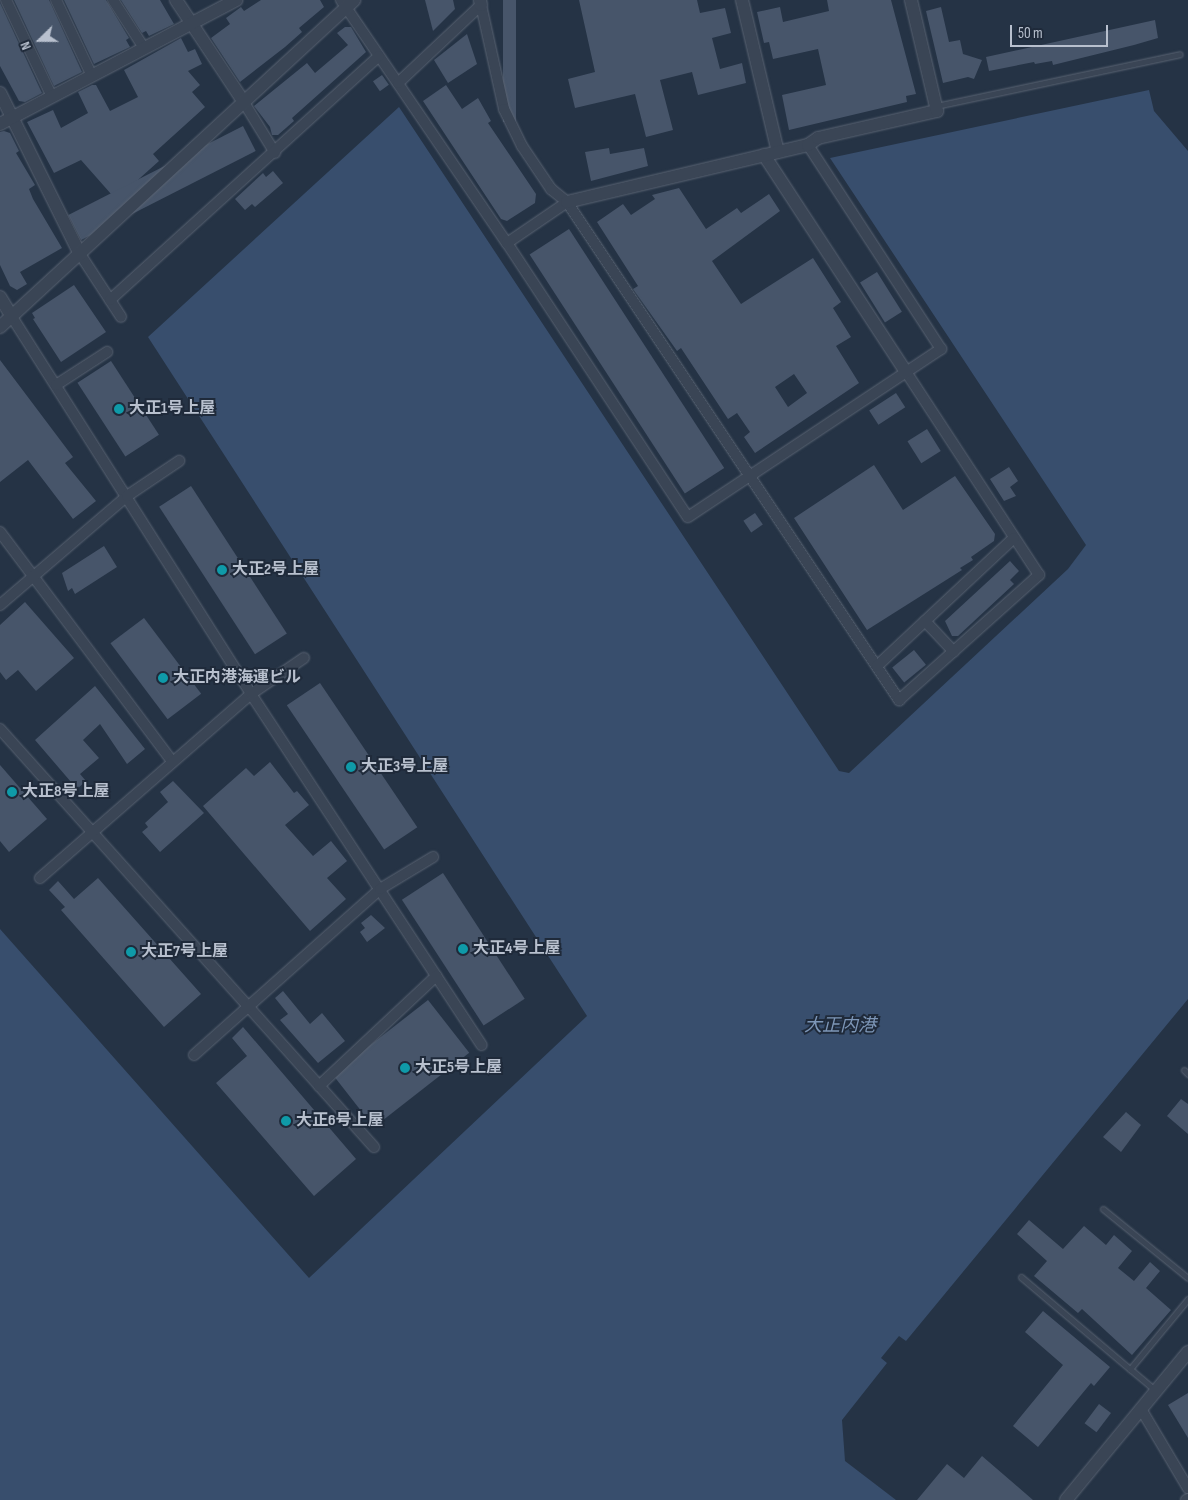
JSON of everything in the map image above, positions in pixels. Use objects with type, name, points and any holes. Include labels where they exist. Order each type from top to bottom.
[{"type":"street","points":[[6,0],[52,97]]},
{"type":"street","points":[[56,0],[92,76]]},
{"type":"street","points":[[113,0],[144,48]]},
{"type":"street","points":[[176,0],[275,153]]},
{"type":"street","points":[[0,124],[236,0]]},
{"type":"street","points":[[742,0],[778,152]]},
{"type":"street","points":[[507,243],[567,202],[764,156],[808,145],[818,138],[937,111],[911,0]]},
{"type":"street","points":[[0,328],[347,3],[379,56],[507,243],[688,517],[941,349],[808,145]]},
{"type":"street","points":[[398,82],[481,3],[512,129],[551,189],[567,202],[899,700],[1040,575],[764,156]]},
{"type":"street","points":[[110,300],[275,153],[379,56]]},
{"type":"street","points":[[0,93],[80,254],[121,317]]},
{"type":"street","points":[[0,297],[251,694],[482,1045]]},
{"type":"street","points":[[56,385],[107,352]]},
{"type":"street","points":[[0,605],[127,496],[179,461]]},
{"type":"street","points":[[0,532],[172,761]]},
{"type":"street","points":[[877,666],[1014,538]]},
{"type":"street","points":[[925,621],[954,652]]},
{"type":"street","points":[[40,878],[251,694],[304,658]]},
{"type":"street","points":[[0,729],[374,1147]]},
{"type":"street","points":[[194,1055],[249,1008],[380,889],[433,857]]},
{"type":"street","points":[[319,1086],[436,976]]},
{"type":"street","points":[[1066,1500],[1188,1352]]},
{"type":"street","points":[[1141,1409],[1188,1488]]},
{"type":"lane","points":[[936,106],[1180,54]]},
{"type":"lane","points":[[1103,1209],[1188,1278]]},
{"type":"lane","points":[[1021,1277],[1156,1391]]},
{"type":"lane","points":[[1130,1369],[1188,1300]]},
{"type":"water","name":"大正内港","points":[[1149,90],[1154,111],[1188,151],[1188,999],[906,1341],[899,1336],[881,1358],[887,1363],[842,1420],[845,1461],[896,1500],[0,1500],[0,929],[309,1278],[587,1016],[148,337],[399,107],[839,771],[849,773],[1068,569],[1086,545],[830,158]]},
{"type":"building","points":[[14,0],[49,0],[82,72],[54,86]]},
{"type":"building","points":[[64,0],[106,0],[129,38],[126,40],[130,47],[94,64]]},
{"type":"building","points":[[121,0],[160,0],[174,24],[149,36],[146,31],[142,33]]},
{"type":"building","points":[[261,0],[320,0],[324,7],[299,28],[302,32],[240,82],[211,38],[230,24],[226,18],[241,7],[244,11]]},
{"type":"building","points":[[425,0],[453,0],[455,9],[433,31]]},
{"type":"building","points":[[503,0],[516,0],[516,122],[503,122]]},
{"type":"building","points":[[579,0],[697,0],[700,13],[725,8],[731,33],[712,38],[720,69],[742,63],[746,83],[698,95],[692,72],[660,80],[673,130],[646,137],[635,94],[575,108],[568,79],[595,72]]},
{"type":"building","points":[[827,0],[891,0],[916,94],[906,96],[907,102],[789,130],[782,95],[826,85],[818,49],[773,59],[769,42],[764,43],[757,12],[780,7],[783,22],[829,11]]},
{"type":"building","points":[[0,3],[42,93],[25,102],[19,101],[0,66]]},
{"type":"building","points":[[941,7],[949,42],[960,40],[963,54],[982,60],[974,79],[968,77],[943,83],[926,11]]},
{"type":"building","points":[[1155,20],[1158,38],[1053,65],[1052,61],[1035,64],[1034,62],[989,71],[986,57]]},
{"type":"building","points":[[345,27],[351,27],[366,52],[292,118],[294,121],[278,135],[272,135],[270,127],[254,106],[307,63],[315,73],[348,45],[337,33]]},
{"type":"building","points":[[467,34],[477,64],[448,83],[434,60]]},
{"type":"building","points":[[181,38],[188,52],[195,49],[202,64],[188,71],[200,85],[192,92],[205,107],[153,154],[159,161],[130,187],[133,191],[119,203],[81,160],[54,173],[27,122],[53,110],[61,128],[88,113],[78,92],[92,85],[96,85],[110,111],[138,97],[124,70]]},
{"type":"building","points":[[382,75],[389,85],[380,91],[373,81]]},
{"type":"building","points":[[446,85],[462,109],[478,98],[491,121],[488,123],[536,194],[535,203],[507,221],[501,219],[423,101]]},
{"type":"building","points":[[243,126],[256,151],[81,240],[68,215]]},
{"type":"building","points":[[0,132],[10,133],[19,151],[16,153],[35,185],[29,189],[33,199],[62,248],[20,272],[27,284],[17,290],[10,286],[0,265]]},
{"type":"building","points":[[609,148],[610,154],[644,148],[648,166],[591,181],[585,152]]},
{"type":"building","points":[[273,171],[283,183],[255,207],[252,204],[245,210],[235,199],[263,173],[266,177]]},
{"type":"building","points":[[679,188],[706,229],[737,208],[741,213],[769,194],[780,211],[712,261],[741,304],[813,258],[841,302],[833,308],[851,337],[836,346],[859,383],[755,453],[744,437],[750,432],[737,413],[728,419],[681,348],[677,351],[633,289],[638,286],[597,222],[623,204],[631,215],[655,199],[652,195]],"holes":[[[794,374],[807,393],[788,407],[775,387]]]},
{"type":"building","points":[[569,229],[724,468],[685,494],[530,255]]},
{"type":"building","points":[[877,272],[902,312],[885,322],[860,283]]},
{"type":"building","points":[[74,285],[106,332],[61,362],[33,319],[35,318],[32,313]]},
{"type":"building","points":[[0,360],[73,457],[65,463],[96,501],[73,519],[28,460],[0,482]]},
{"type":"building","name":"大正1号上屋","points":[[111,361],[159,435],[125,457],[77,383]]},
{"type":"building","points":[[896,393],[905,407],[878,425],[869,410]]},
{"type":"building","points":[[927,429],[941,451],[921,463],[907,441]]},
{"type":"building","points":[[874,465],[903,510],[955,476],[995,534],[994,541],[971,557],[973,560],[960,568],[962,570],[867,630],[794,518]]},
{"type":"building","points":[[1009,467],[1018,481],[1010,487],[1016,496],[1004,501],[990,479]]},
{"type":"building","name":"大正2号上屋","points":[[191,486],[287,634],[255,654],[159,507]]},
{"type":"building","points":[[755,513],[763,525],[751,532],[743,521]]},
{"type":"building","points":[[104,546],[117,567],[75,594],[72,588],[68,591],[62,573]]},
{"type":"building","points":[[1010,561],[1019,571],[1010,580],[1014,584],[958,636],[952,636],[945,621]]},
{"type":"building","points":[[25,602],[74,658],[36,691],[18,670],[6,680],[0,672],[0,625]]},
{"type":"building","name":"大正内港海運ビル","points":[[144,618],[201,694],[168,719],[110,643]]},
{"type":"building","points":[[914,650],[926,665],[904,682],[892,668]]},
{"type":"building","name":"大正3号上屋","points":[[320,683],[417,827],[384,850],[287,705]]},
{"type":"building","points":[[95,686],[145,749],[127,764],[100,724],[83,740],[99,758],[80,774],[86,781],[77,789],[35,740]]},
{"type":"building","points":[[270,762],[294,793],[297,791],[309,805],[285,825],[313,856],[331,841],[347,861],[327,878],[346,899],[310,931],[203,806],[246,768],[254,776]]},
{"type":"building","name":"大正8号上屋","points":[[0,765],[47,819],[9,852],[0,841]]},
{"type":"building","points":[[173,781],[204,813],[160,852],[142,832],[148,827],[145,823],[168,802],[160,792]]},
{"type":"building","name":"大正4号上屋","points":[[443,873],[525,999],[484,1025],[402,900]]},
{"type":"building","name":"大正7号上屋","points":[[98,878],[201,994],[164,1027],[61,910],[65,907],[49,890],[58,881],[74,899]]},
{"type":"building","points":[[371,915],[385,928],[367,942],[360,932],[365,928],[361,923]]},
{"type":"building","points":[[283,991],[310,1024],[322,1013],[345,1041],[318,1063],[280,1020],[288,1014],[275,998]]},
{"type":"building","name":"大正5号上屋","points":[[428,1000],[469,1053],[374,1127],[333,1074]]},
{"type":"building","name":"大正6号上屋","points":[[243,1027],[356,1159],[314,1196],[216,1083],[247,1056],[232,1038]]},
{"type":"building","points":[[1181,1099],[1188,1104],[1188,1134],[1167,1116]]},
{"type":"building","points":[[1126,1112],[1141,1125],[1121,1152],[1103,1137]]},
{"type":"building","points":[[1029,1220],[1063,1249],[1084,1226],[1106,1245],[1114,1235],[1132,1251],[1118,1268],[1134,1281],[1150,1262],[1160,1271],[1146,1288],[1171,1310],[1132,1355],[1082,1309],[1078,1313],[1034,1276],[1047,1261],[1017,1234]]},
{"type":"building","points":[[1043,1311],[1110,1367],[1094,1386],[1091,1383],[1038,1447],[1013,1426],[1063,1365],[1025,1332]]},
{"type":"building","points":[[1188,1393],[1188,1438],[1168,1405]]},
{"type":"building","points":[[1099,1404],[1111,1413],[1097,1432],[1085,1423]]},
{"type":"building","points":[[982,1456],[1033,1500],[917,1500],[947,1464],[964,1478]]},
{"type":"place","name":"大正1号上屋","points":[[119,409]]},
{"type":"place","name":"大正2号上屋","points":[[222,570]]},
{"type":"place","name":"大正内港海運ビル","points":[[163,678]]},
{"type":"place","name":"大正3号上屋","points":[[351,767]]},
{"type":"place","name":"大正8号上屋","points":[[12,792]]},
{"type":"place","name":"大正4号上屋","points":[[463,949]]},
{"type":"place","name":"大正7号上屋","points":[[131,952]]},
{"type":"place","name":"大正5号上屋","points":[[405,1068]]},
{"type":"place","name":"大正6号上屋","points":[[286,1121]]}]
